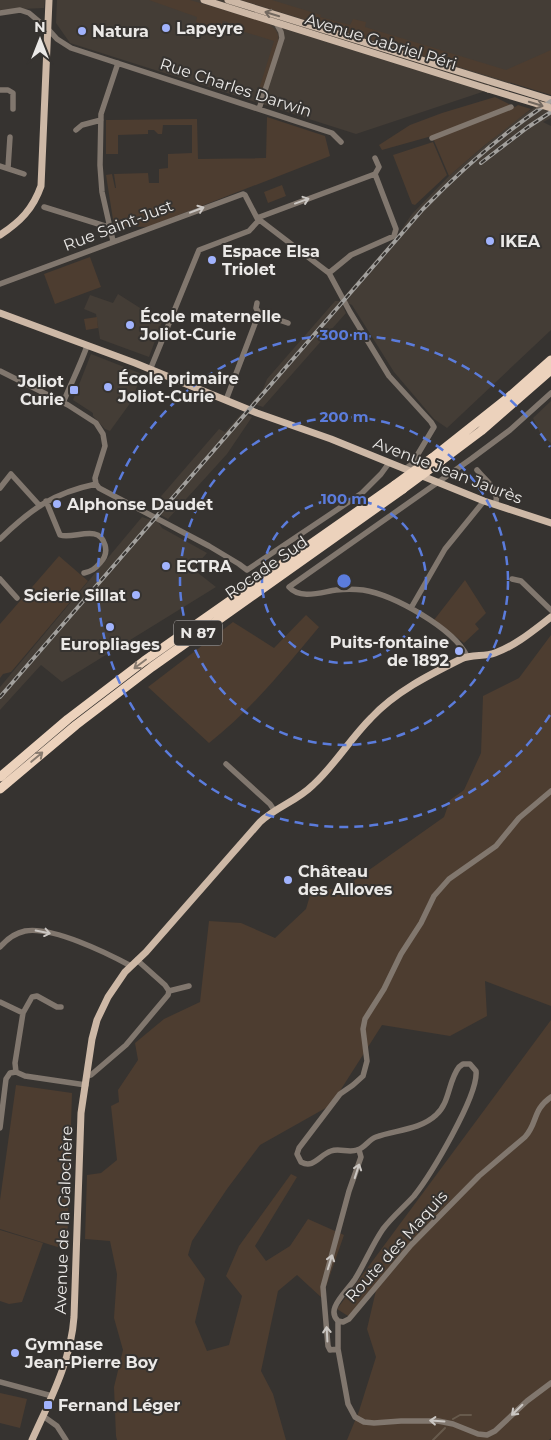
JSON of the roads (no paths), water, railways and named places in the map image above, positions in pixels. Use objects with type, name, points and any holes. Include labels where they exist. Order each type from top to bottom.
[{"type":"highway","name":"Rocade Sud","points":[[436,460],[551,360]]},
{"type":"highway","name":"Rocade Sud","points":[[0,789],[76,725],[160,661],[436,460],[481,431],[551,370]]},
{"type":"highway","name":"Rocade Sud","points":[[0,777],[75,714],[144,661],[399,487]]},
{"type":"main road","points":[[0,235],[23,219],[41,186],[49,0]]},
{"type":"main road","name":"Avenue Gabriel Péri","points":[[204,0],[551,108]]},
{"type":"main road","name":"Avenue Gabriel Péri","points":[[228,0],[551,100]]},
{"type":"main road","name":"Avenue Jean Jaurès","points":[[0,313],[257,413],[310,431],[496,505],[551,523]]},
{"type":"main road","name":"Avenue de la Galochère","points":[[32,1440],[66,1360],[72,1330],[81,1113],[88,1076],[90,1051],[97,1020],[108,998],[131,966],[172,923],[260,822],[274,810],[298,798],[313,786],[336,762],[368,720],[390,700],[429,676],[468,656],[489,655],[499,651],[551,617]]},
{"type":"street","name":"Rue Charles Darwin","points":[[0,13],[20,10],[29,13],[57,39],[71,48],[332,133],[341,142]]},
{"type":"street","points":[[258,109],[282,38],[276,23]]},
{"type":"street","points":[[282,38],[295,29]]},
{"type":"street","points":[[114,241],[109,226],[101,181],[101,114],[118,63]]},
{"type":"street","points":[[0,90],[8,90],[13,93],[13,108]]},
{"type":"street","points":[[432,138],[511,107]]},
{"type":"street","points":[[76,130],[82,125],[101,120]]},
{"type":"street","points":[[8,168],[10,137]]},
{"type":"street","points":[[150,370],[199,250],[249,231],[258,219],[375,174],[379,167],[375,158]]},
{"type":"street","points":[[0,166],[24,174]]},
{"type":"street","points":[[329,273],[351,255],[394,236],[396,232],[375,174]]},
{"type":"street","name":"Rue Saint-Just","points":[[0,284],[238,195],[245,195],[258,219]]},
{"type":"street","points":[[44,207],[109,226]]},
{"type":"street","points":[[258,219],[329,273],[389,376],[434,427],[412,464],[405,468]]},
{"type":"street","points":[[257,303],[256,308],[259,313],[288,323]]},
{"type":"street","points":[[226,400],[259,313]]},
{"type":"street","points":[[63,403],[88,346]]},
{"type":"street","points":[[0,371],[63,403],[96,423],[104,437],[104,452],[96,474],[96,484],[105,492],[202,542],[247,570],[362,492],[381,474],[390,462]]},
{"type":"street","points":[[468,656],[452,636],[411,608],[390,598],[364,590],[348,589],[310,594],[295,592],[289,587],[440,482],[510,430],[551,393]]},
{"type":"street","points":[[477,470],[496,492],[498,498],[496,505]]},
{"type":"street","points":[[0,488],[10,474],[40,506]]},
{"type":"street","points":[[0,538],[18,521],[46,502],[68,491],[96,484]]},
{"type":"street","points":[[411,608],[445,549],[484,500]]},
{"type":"street","points":[[46,502],[60,534],[71,536],[87,532],[92,533],[102,539],[105,544],[103,560],[93,571],[84,573]]},
{"type":"street","points":[[0,579],[17,598]]},
{"type":"street","points":[[512,579],[520,581],[551,610]]},
{"type":"street","points":[[226,764],[270,804],[274,810]]},
{"type":"street","points":[[338,1349],[330,1350],[328,1346],[324,1287],[349,1191],[361,1157],[360,1150],[331,1151],[312,1164],[307,1165],[301,1162],[297,1154],[299,1148],[340,1094],[363,1076],[367,1062],[363,1029],[365,1019],[384,990],[397,960],[421,923],[434,896],[449,880],[496,846],[519,818],[551,791]]},
{"type":"street","points":[[0,947],[9,938],[18,933],[34,930],[95,947],[131,966]]},
{"type":"street","points":[[137,960],[165,985],[169,991]]},
{"type":"street","points":[[169,991],[189,986]]},
{"type":"street","points":[[88,1076],[126,1045],[168,995],[169,991]]},
{"type":"street","points":[[16,1072],[15,1063],[23,1013],[32,997],[36,996],[56,1007],[61,1007]]},
{"type":"street","points":[[0,1002],[23,1013]]},
{"type":"street","name":"Route des Maquis","points":[[360,1150],[374,1138],[398,1132],[432,1119],[443,1106],[458,1067],[467,1064],[474,1067],[477,1075],[475,1084],[454,1131],[423,1183],[414,1196],[384,1229],[373,1245],[356,1278],[335,1305],[334,1314],[338,1321],[343,1322],[349,1319],[411,1245],[479,1176],[531,1131],[539,1107],[551,1097]]},
{"type":"street","points":[[0,1128],[6,1079],[10,1073],[16,1072],[25,1076],[86,1085]]},
{"type":"street","points":[[338,1321],[338,1349],[350,1408],[355,1417],[370,1423],[438,1421],[486,1435],[495,1431],[527,1401],[551,1382]]},
{"type":"street","points":[[0,1382],[52,1396]]},
{"type":"street","points":[[43,1416],[56,1426],[66,1440]]},
{"type":"waterway","points":[[453,1419],[460,1415],[471,1415]]},
{"type":"waterway","points":[[433,1440],[445,1428]]},
{"type":"railway","points":[[0,697],[423,209],[484,152],[551,101]]},
{"type":"railway","points":[[481,163],[551,112]]},
{"type":"place","name":"Lapeyre","points":[[166,28]]},
{"type":"place","name":"Natura","points":[[82,31]]},
{"type":"place","name":"IKEA","points":[[490,241]]},
{"type":"place","name":"Espace Elsa Triolet","points":[[212,260]]},
{"type":"place","name":"École maternelle Joliot-Curie","points":[[130,325]]},
{"type":"place","name":"École primaire Joliot-Curie","points":[[108,387]]},
{"type":"place","name":"Joliot Curie","points":[[74,390]]},
{"type":"place","name":"Alphonse Daudet","points":[[57,504]]},
{"type":"place","name":"ECTRA","points":[[166,566]]},
{"type":"place","name":"Scierie Sillat","points":[[136,595]]},
{"type":"place","name":"Europliages","points":[[110,627]]},
{"type":"place","name":"Puits-fontaine de 1892","points":[[459,651]]},
{"type":"place","name":"Château des Alloves","points":[[288,880]]},
{"type":"place","name":"Gymnase Jean-Pierre Boy","points":[[15,1353]]},
{"type":"place","name":"Fernand Léger","points":[[48,1405]]}]
